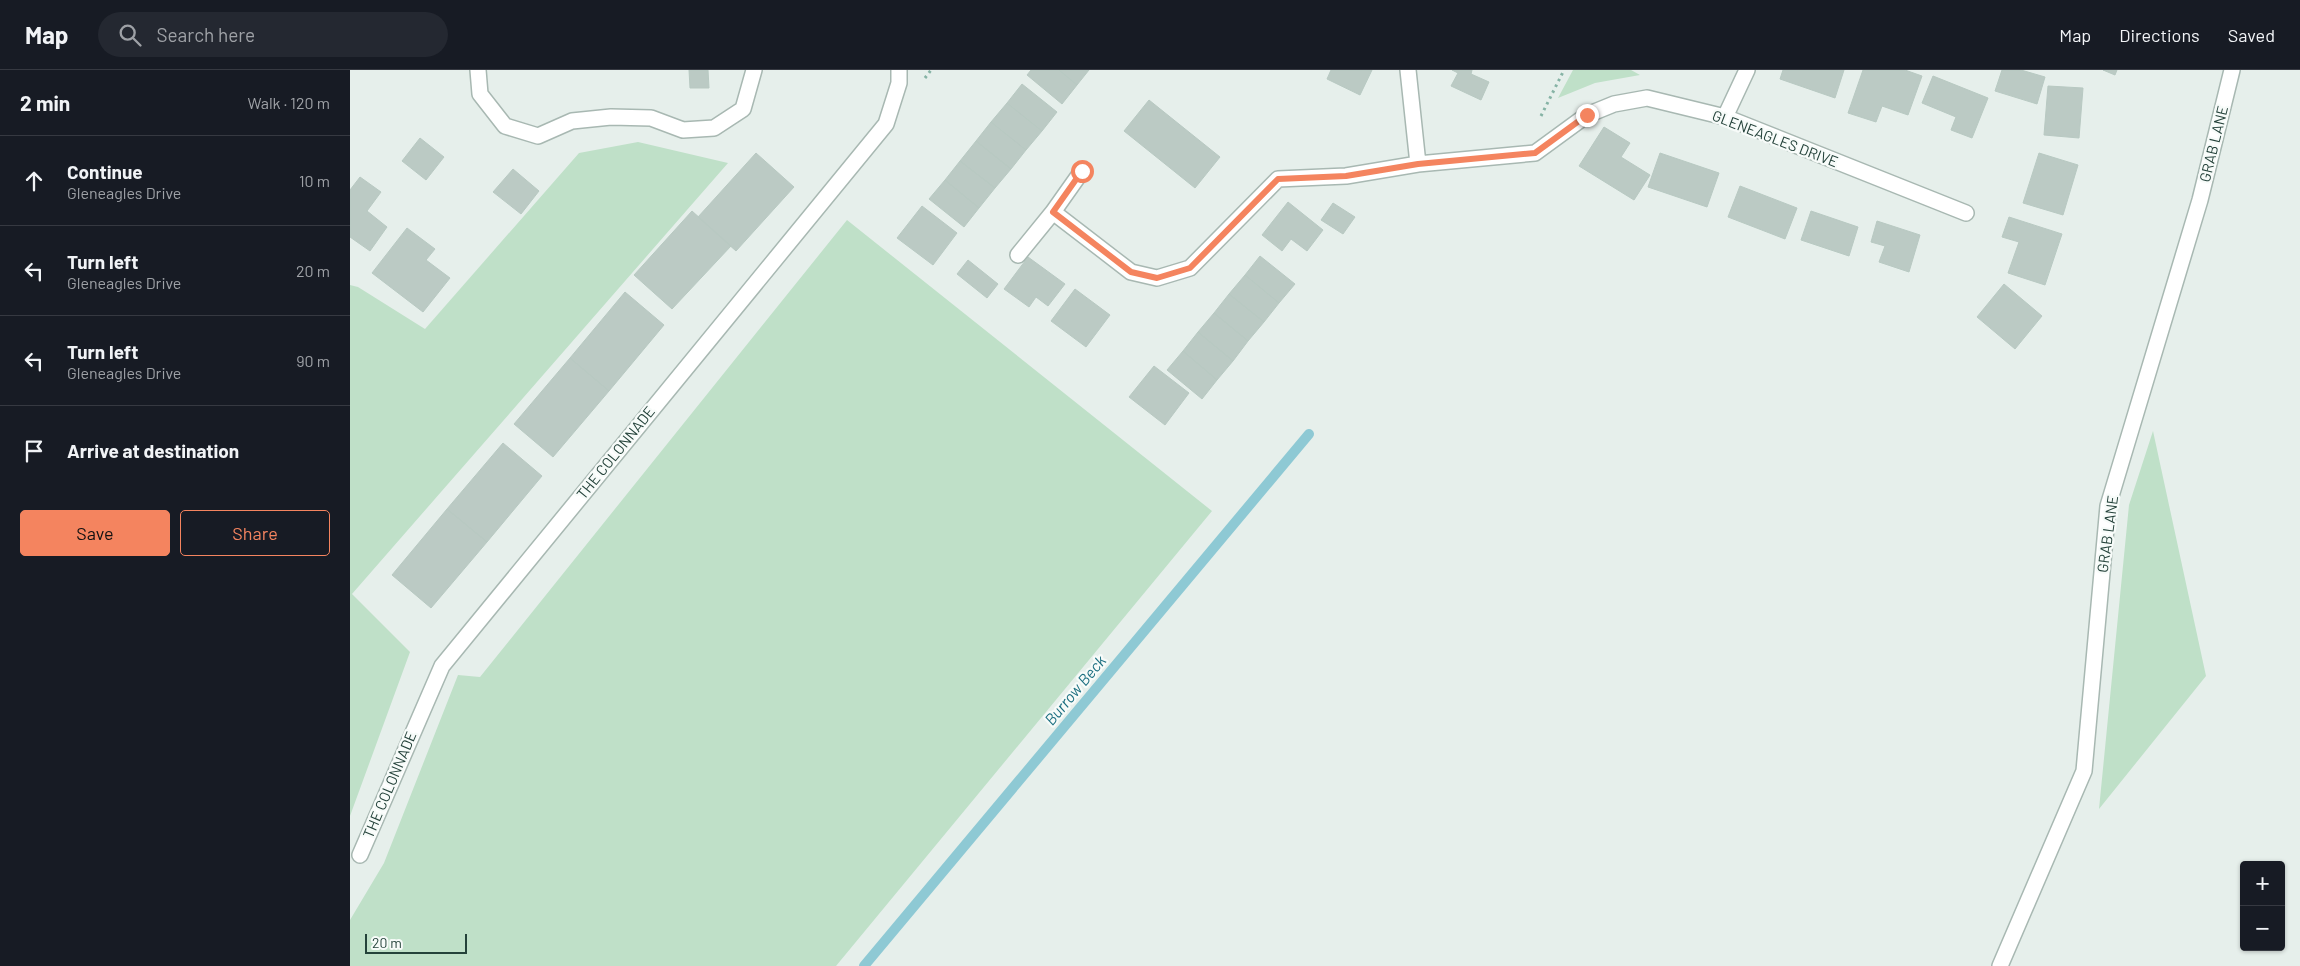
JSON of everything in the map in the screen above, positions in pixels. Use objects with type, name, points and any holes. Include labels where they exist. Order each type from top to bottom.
[{"type":"street","points":[[478,70],[480,94],[504,126],[538,136],[572,121],[612,117],[651,118],[683,130],[714,128],[744,109],[754,70]]},
{"type":"street","name":"THE COLONNADE","points":[[360,855],[442,666],[886,124],[899,83],[899,70]]},
{"type":"street","points":[[1408,70],[1418,164]]},
{"type":"street","points":[[1725,117],[1747,70]]},
{"type":"street","name":"GRAB LANE","points":[[2000,966],[2084,771],[2108,506],[2200,200],[2232,70]]},
{"type":"street","name":"GLENEAGLES DRIVE","points":[[1053,212],[1131,272],[1157,278],[1190,268],[1278,179],[1346,176],[1418,164],[1535,153],[1587,115],[1614,104],[1647,98],[1725,117],[1966,213]]},
{"type":"street","points":[[1018,256],[1082,171]]},
{"type":"path","points":[[1522,155],[1564,70]]},
{"type":"green space","points":[[1573,70],[1631,70],[1640,75],[1595,83],[1558,98]]},
{"type":"green space","points":[[638,142],[728,163],[352,594],[410,652],[350,816],[350,285],[358,287],[425,329],[579,153]]},
{"type":"green space","points":[[847,220],[1212,511],[836,966],[350,966],[350,920],[384,863],[458,675],[480,677]]},
{"type":"green space","points":[[2153,431],[2206,676],[2099,809],[2129,505]]},
{"type":"building","points":[[689,70],[708,70],[709,88],[690,88]]},
{"type":"building","points":[[1031,70],[1059,70],[1077,85],[1062,104],[1027,75]]},
{"type":"building","points":[[1059,70],[1089,70],[1077,85]]},
{"type":"building","points":[[1331,70],[1372,70],[1360,95],[1327,79]]},
{"type":"building","points":[[1452,70],[1472,70],[1471,74],[1489,82],[1481,100],[1451,86],[1458,73]]},
{"type":"building","points":[[1783,70],[1844,70],[1835,98],[1780,79]]},
{"type":"building","points":[[1863,70],[1905,70],[1922,76],[1908,115],[1882,106],[1876,122],[1848,113]]},
{"type":"building","points":[[2002,70],[2021,70],[2045,77],[2037,104],[1995,91]]},
{"type":"building","points":[[2103,70],[2117,70],[2115,75]]},
{"type":"building","points":[[1933,76],[1988,98],[1972,138],[1951,130],[1956,117],[1922,103]]},
{"type":"building","points":[[1022,84],[1057,112],[1042,131],[1007,103]]},
{"type":"building","points":[[2048,86],[2083,88],[2079,138],[2044,135]]},
{"type":"building","points":[[1149,100],[1220,157],[1195,188],[1124,131]]},
{"type":"building","points":[[1007,103],[1042,131],[1026,150],[991,122]]},
{"type":"building","points":[[991,122],[1026,150],[1011,169],[976,141]]},
{"type":"building","points":[[1604,127],[1630,143],[1621,157],[1650,175],[1634,200],[1579,166]]},
{"type":"building","points":[[420,138],[444,157],[426,180],[402,161]]},
{"type":"building","points":[[976,141],[1011,169],[995,188],[960,161]]},
{"type":"building","points":[[756,153],[794,187],[736,251],[698,217]]},
{"type":"building","points":[[1660,153],[1719,173],[1707,207],[1648,187]]},
{"type":"building","points":[[2039,153],[2078,165],[2063,215],[2023,203]]},
{"type":"building","points":[[960,161],[995,188],[979,208],[945,180]]},
{"type":"building","points":[[513,169],[539,191],[521,214],[493,192]]},
{"type":"building","points":[[360,177],[381,192],[367,211],[387,227],[370,251],[350,237],[350,190]]},
{"type":"building","points":[[945,180],[979,208],[964,227],[929,199]]},
{"type":"building","points":[[1740,186],[1797,208],[1785,239],[1728,217]]},
{"type":"building","points":[[1288,202],[1323,230],[1307,251],[1291,239],[1282,251],[1262,235]]},
{"type":"building","points":[[1333,203],[1355,217],[1343,234],[1321,220]]},
{"type":"building","points":[[922,206],[957,233],[933,265],[897,238]]},
{"type":"building","points":[[692,211],[731,246],[672,309],[634,275]]},
{"type":"building","points":[[1811,211],[1858,227],[1849,256],[1801,240]]},
{"type":"building","points":[[2009,217],[2062,234],[2045,285],[2008,273],[2019,242],[2002,237]]},
{"type":"building","points":[[1877,221],[1920,235],[1909,272],[1879,262],[1885,246],[1871,242]]},
{"type":"building","points":[[407,228],[435,249],[426,260],[450,278],[423,312],[372,273]]},
{"type":"building","points":[[1260,256],[1295,284],[1279,303],[1245,275]]},
{"type":"building","points":[[1028,257],[1065,284],[1048,306],[1036,297],[1029,307],[1004,289]]},
{"type":"building","points":[[968,260],[998,284],[987,298],[957,274]]},
{"type":"building","points":[[1245,275],[1279,303],[1264,322],[1229,294]]},
{"type":"building","points":[[2004,284],[2042,316],[2015,349],[1977,317]]},
{"type":"building","points":[[1075,289],[1110,315],[1086,347],[1051,321]]},
{"type":"building","points":[[625,292],[664,325],[609,391],[570,358]]},
{"type":"building","points":[[1229,294],[1264,322],[1248,341],[1214,313]]},
{"type":"building","points":[[1214,313],[1248,341],[1233,361],[1198,332]]},
{"type":"building","points":[[1198,332],[1233,361],[1217,380],[1183,351]]},
{"type":"building","points":[[1183,351],[1217,380],[1202,399],[1167,370]]},
{"type":"building","points":[[570,358],[609,391],[553,457],[514,424]]},
{"type":"building","points":[[1154,366],[1189,393],[1165,425],[1129,397]]},
{"type":"building","points":[[503,443],[542,476],[487,542],[447,509]]},
{"type":"building","points":[[447,509],[487,542],[431,608],[392,575]]},
{"type":"waterway","name":"Burrow Beck","points":[[864,966],[1309,434]]},
{"type":"route","points":[[1082,171],[1053,212],[1131,272],[1157,278],[1190,268],[1278,179],[1346,176],[1418,164],[1535,153],[1587,115]]}]
